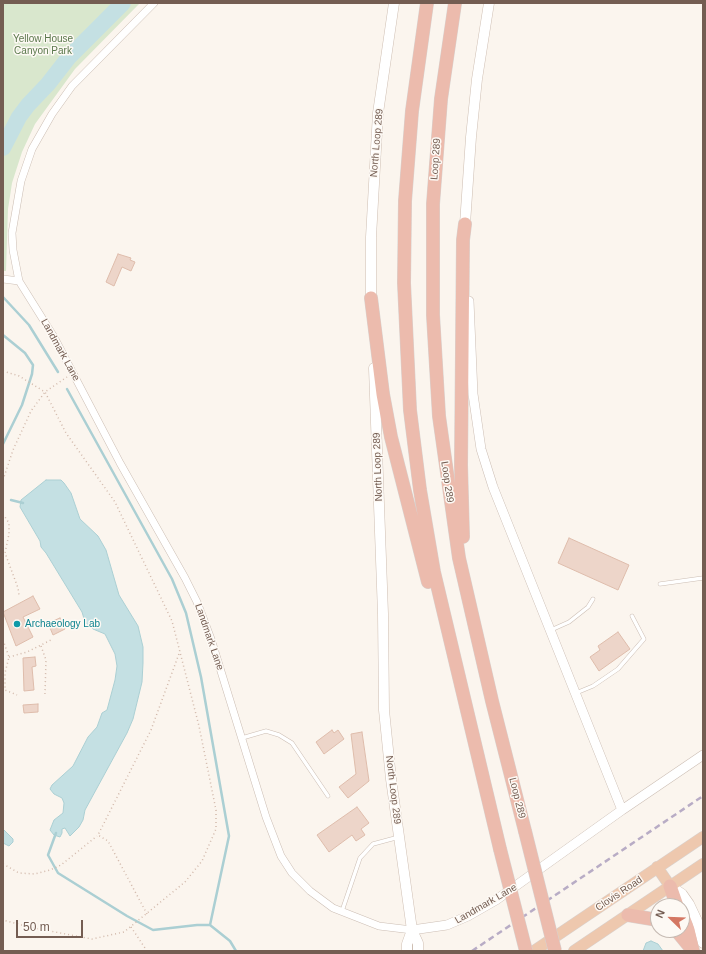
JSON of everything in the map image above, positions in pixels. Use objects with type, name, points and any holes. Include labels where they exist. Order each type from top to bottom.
[{"type":"highway","points":[[427,3],[412,111],[405,201],[404,283],[407,369],[412,431],[435,579],[526,951]]},
{"type":"highway","name":"Loop 289","points":[[455,3],[446,57],[437,139],[433,204],[433,315],[435,365],[445,464],[460,558],[470,608],[555,951]]},
{"type":"highway","points":[[465,224],[463,240],[461,465],[463,540],[470,608]]},
{"type":"highway","points":[[371,298],[383,394],[391,437],[431,593],[459,682]]},
{"type":"highway","name":"Clovis Road","points":[[534,951],[703,837]]},
{"type":"highway","points":[[574,951],[703,864]]},
{"type":"highway","points":[[658,868],[670,886],[675,898]]},
{"type":"highway","points":[[628,915],[650,919]]},
{"type":"highway","points":[[682,938],[693,951]]},
{"type":"highway","points":[[690,938],[693,951]]},
{"type":"main road","name":"North Loop 289","points":[[394,3],[378,113],[371,237],[371,298],[383,606],[384,710],[412,930],[418,943],[418,951]]},
{"type":"main road","points":[[465,224],[477,79],[489,3]]},
{"type":"main road","points":[[670,886],[682,894],[689,904],[697,921],[703,944]]},
{"type":"main road","name":"North Loop 289","points":[[406,951],[412,930]]},
{"type":"street","name":"Landmark Lane","points":[[154,3],[72,86],[37,140],[21,181],[12,233],[13,250],[19,280],[54,337],[120,463],[197,602],[211,639],[266,817],[281,856],[292,873],[310,891],[333,908],[379,926],[412,930],[447,926],[468,916],[516,887],[622,810],[703,755]]},
{"type":"street","points":[[465,224],[473,394],[481,449],[493,487],[622,810]]},
{"type":"street","points":[[3,279],[19,280]]},
{"type":"lane","points":[[660,584],[703,578]]},
{"type":"lane","points":[[550,630],[569,622],[588,607],[593,599]]},
{"type":"lane","points":[[575,693],[593,686],[618,669],[644,639],[632,616]]},
{"type":"lane","points":[[242,738],[266,731],[279,735],[292,743],[328,796]]},
{"type":"lane","points":[[342,912],[360,858],[373,844],[399,837]]},
{"type":"path","points":[[3,371],[19,376],[44,392],[66,433],[115,502],[172,621],[199,726],[216,810],[216,829],[202,861],[185,882],[124,932],[92,938],[29,927],[3,920]]},
{"type":"path","points":[[3,480],[23,430],[44,392],[58,381],[74,374]]},
{"type":"path","points":[[3,514],[9,523],[10,534],[5,554],[18,588],[19,595]]},
{"type":"path","points":[[3,640],[8,657],[5,673],[5,690],[17,695]]},
{"type":"path","points":[[8,657],[41,646],[51,640]]},
{"type":"path","points":[[41,646],[46,660],[45,694]]},
{"type":"path","points":[[3,864],[19,872],[35,874],[50,870],[61,865],[98,836],[151,730],[180,650]]},
{"type":"path","points":[[98,836],[108,841],[147,914]]},
{"type":"path","points":[[131,927],[147,951]]},
{"type":"green space","name":"Yellow House Canyon Park","points":[[3,3],[140,3],[75,69],[35,124],[22,152],[12,183],[8,209],[6,271],[3,271]]},
{"type":"water","points":[[46,480],[61,480],[64,483],[71,493],[80,519],[98,536],[106,550],[119,595],[138,626],[143,647],[142,682],[133,719],[127,733],[85,810],[83,820],[79,827],[70,836],[65,828],[62,829],[60,837],[54,835],[50,830],[54,820],[63,813],[64,803],[62,798],[54,794],[50,789],[52,785],[73,766],[88,737],[97,727],[102,713],[107,710],[117,666],[115,654],[105,634],[93,629],[85,622],[82,612],[41,547],[40,541],[20,507],[21,500]]},
{"type":"water","points":[[3,829],[13,839],[13,842],[9,846],[3,843]]},
{"type":"water","points":[[651,941],[658,944],[663,951],[643,951],[646,943]]},
{"type":"building","points":[[118,254],[131,258],[130,260],[135,262],[131,271],[122,267],[114,286],[106,282]]},
{"type":"building","points":[[569,538],[629,565],[618,590],[558,563]]},
{"type":"building","name":"Archaeology Lab","points":[[33,596],[40,609],[23,617],[33,637],[16,646],[3,612]]},
{"type":"building","points":[[60,618],[65,629],[53,635],[48,623]]},
{"type":"building","points":[[618,632],[630,649],[599,671],[590,657],[600,650],[598,646]]},
{"type":"building","points":[[35,657],[36,666],[32,667],[34,690],[24,691],[23,658]]},
{"type":"building","points":[[38,704],[38,712],[24,713],[23,705]]},
{"type":"building","points":[[332,730],[334,733],[338,730],[344,739],[324,754],[316,742]]},
{"type":"building","points":[[362,732],[369,781],[348,798],[339,787],[356,774],[351,734]]},
{"type":"building","points":[[357,807],[369,823],[361,829],[365,835],[356,841],[352,835],[329,852],[317,835]]},
{"type":"waterway","points":[[3,148],[19,117],[28,105],[48,84],[69,57],[123,3]]},
{"type":"waterway","points":[[3,297],[29,325],[58,372]]},
{"type":"waterway","points":[[3,335],[25,353],[33,365],[32,374],[22,405],[3,444]]},
{"type":"waterway","points":[[67,389],[172,579],[186,613],[201,677],[229,836],[210,925]]},
{"type":"waterway","points":[[11,500],[23,503]]},
{"type":"waterway","points":[[56,833],[48,855],[58,873],[127,916],[153,930],[210,925],[230,941],[236,951]]},
{"type":"railway","points":[[472,951],[703,796]]},
{"type":"place","name":"Archaeology Lab","points":[[17,624]]}]
